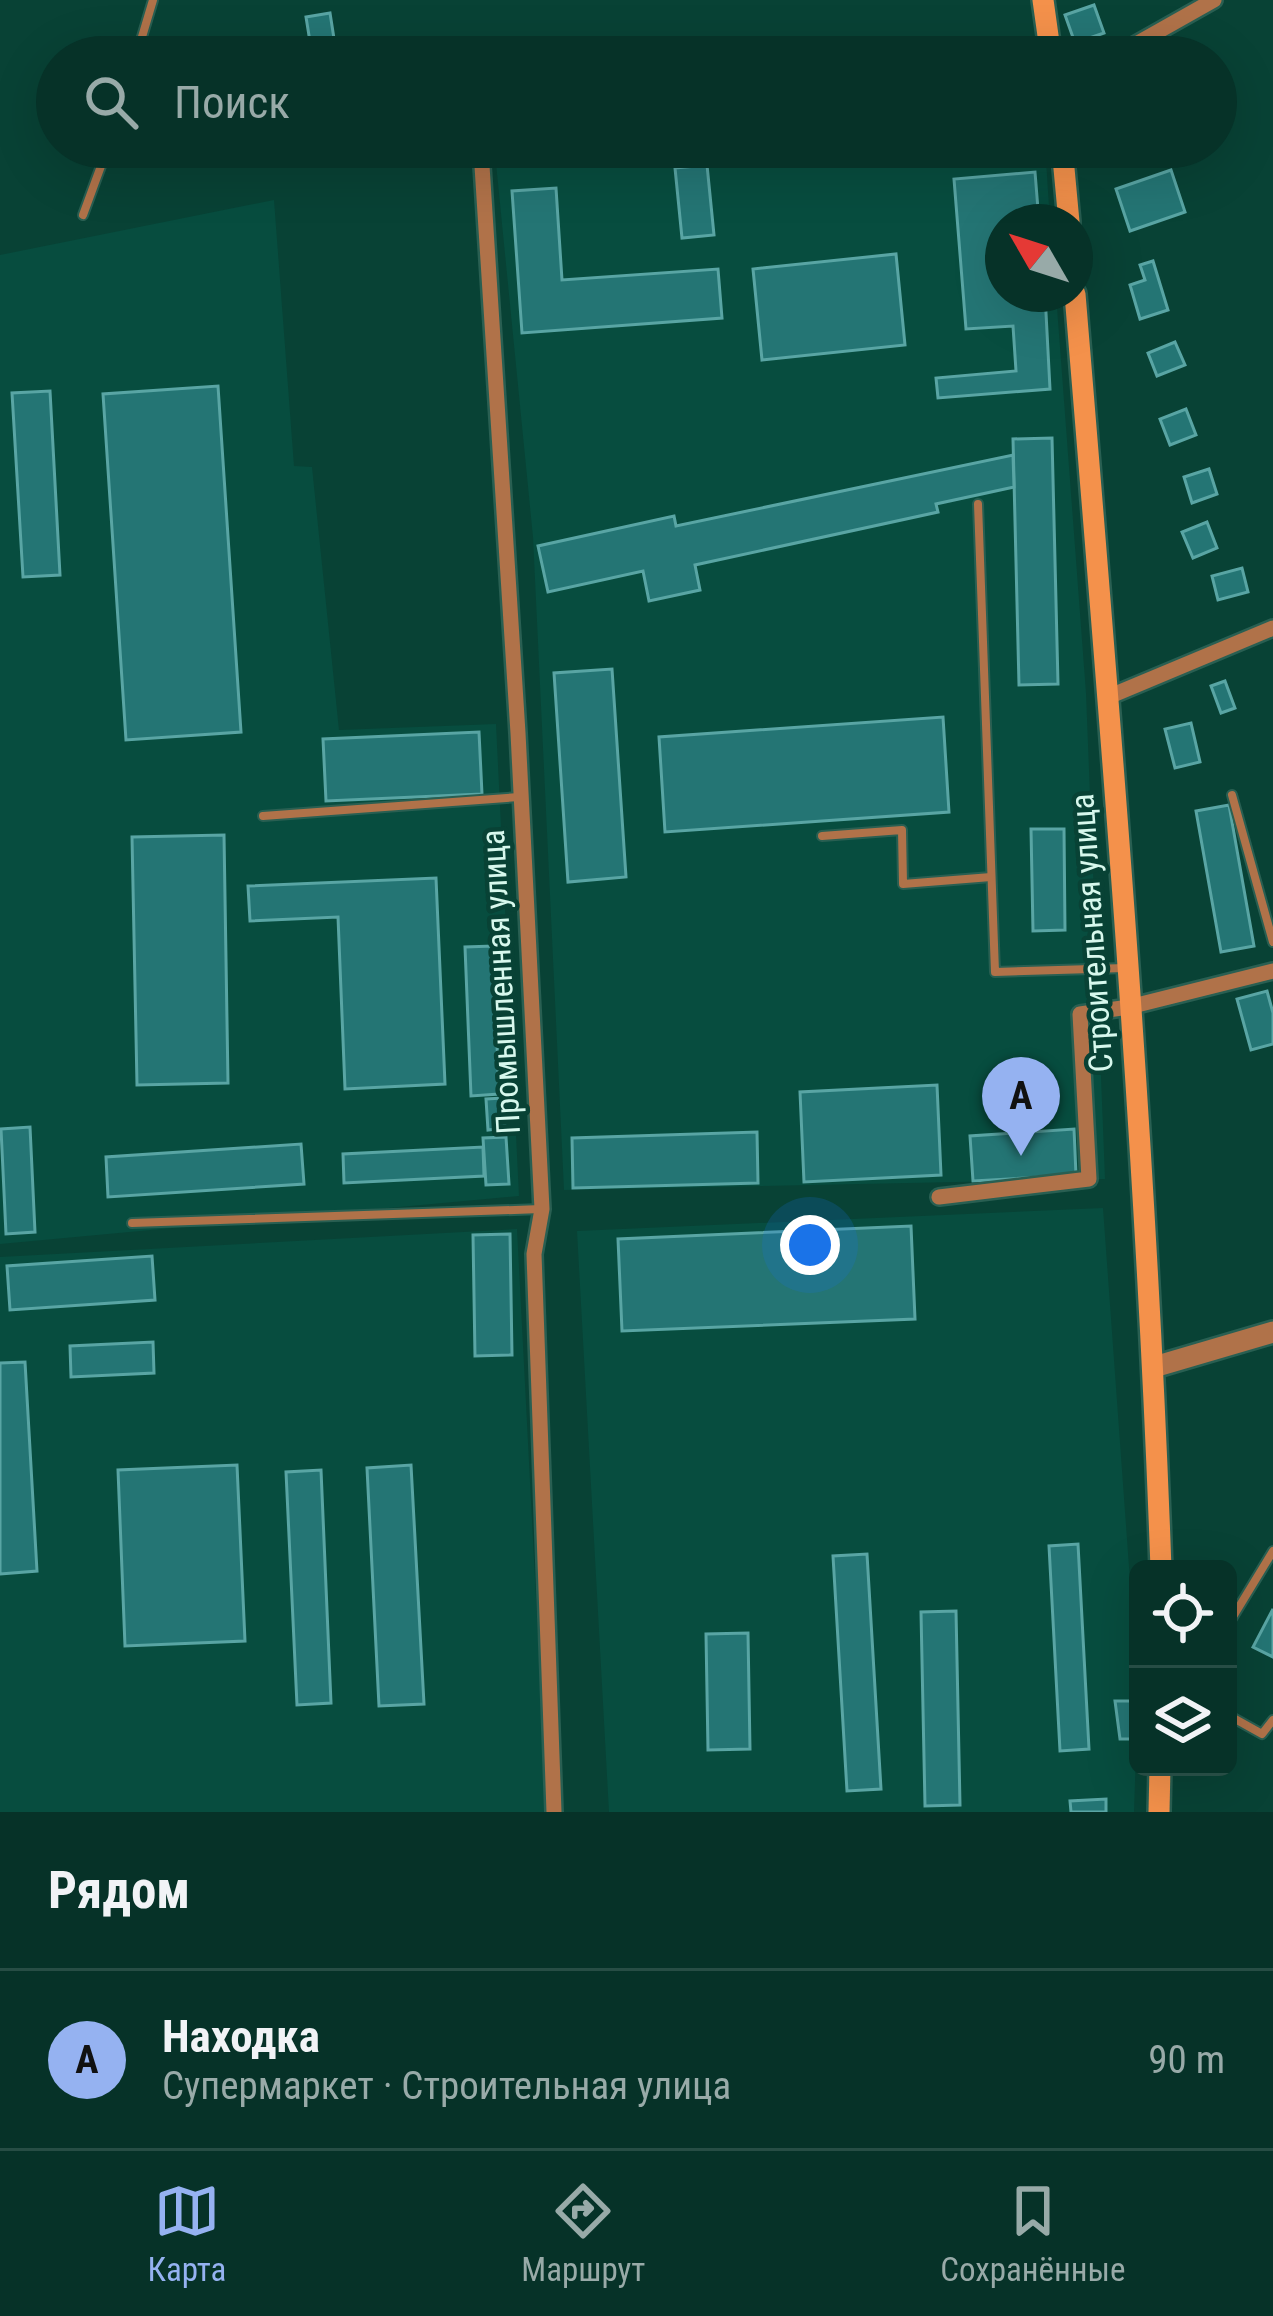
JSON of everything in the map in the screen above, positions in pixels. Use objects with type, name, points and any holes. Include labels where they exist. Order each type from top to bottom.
[{"type":"main road","points":[[1043,0],[1048,36]]},
{"type":"main road","points":[[1064,168],[1067,204]]},
{"type":"main road","name":"Строительная улица","points":[[1076,312],[1154,1367],[1162,1560]]},
{"type":"main road","points":[[1159,1812],[1160,1776]]},
{"type":"street","points":[[1150,36],[1214,0]]},
{"type":"street","name":"Промышленная улица","points":[[482,168],[542,1208],[534,1254],[554,1812]]},
{"type":"street","points":[[1108,697],[1273,628]]},
{"type":"street","points":[[939,1197],[1089,1179],[1080,1014],[1273,971]]},
{"type":"street","points":[[1154,1367],[1273,1332]]},
{"type":"lane","points":[[142,36],[153,0]]},
{"type":"lane","points":[[83,215],[100,168]]},
{"type":"lane","points":[[978,504],[995,972],[1126,968]]},
{"type":"lane","points":[[1232,795],[1273,942]]},
{"type":"lane","points":[[263,816],[521,797]]},
{"type":"lane","points":[[822,836],[902,830],[903,884],[991,878]]},
{"type":"lane","points":[[132,1223],[542,1208]]},
{"type":"lane","points":[[1237,1610],[1273,1551]]},
{"type":"lane","points":[[1237,1720],[1262,1735],[1273,1720]]},
{"type":"shaded area","points":[[496,168],[1047,168],[1049,204],[985,204],[985,312],[1057,312],[1086,693],[1105,1179],[564,1190],[533,537]]},
{"type":"shaded area","points":[[274,200],[294,466],[312,467],[339,730],[496,724],[519,1196],[0,1244],[0,255]]},
{"type":"shaded area","points":[[1103,1208],[1129,1567],[1129,1776],[1135,1776],[1134,1812],[609,1812],[577,1231]]},
{"type":"shaded area","points":[[517,1229],[547,1812],[0,1812],[0,1257]]},
{"type":"building","points":[[1094,5],[1104,33],[1072,36],[1065,15]]},
{"type":"building","points":[[330,13],[334,36],[309,36],[306,17]]},
{"type":"building","points":[[675,168],[707,168],[714,235],[682,238]]},
{"type":"building","points":[[1171,170],[1185,212],[1130,231],[1116,189]]},
{"type":"building","points":[[1035,172],[1038,204],[985,204],[985,312],[1046,312],[1050,389],[938,398],[936,378],[1016,371],[1013,326],[966,329],[954,179]]},
{"type":"building","points":[[556,188],[562,280],[718,269],[722,318],[522,333],[512,191]]},
{"type":"building","points":[[896,254],[905,345],[762,360],[753,269]]},
{"type":"building","points":[[1153,261],[1168,310],[1140,319],[1130,285],[1145,280],[1140,265]]},
{"type":"building","points":[[1175,342],[1185,365],[1157,376],[1148,353]]},
{"type":"building","points":[[218,386],[241,732],[126,740],[103,394]]},
{"type":"building","points":[[50,391],[60,575],[23,577],[12,393]]},
{"type":"building","points":[[1186,409],[1196,435],[1170,445],[1160,419]]},
{"type":"building","points":[[1052,438],[1058,684],[1019,685],[1013,439]]},
{"type":"building","points":[[1013,455],[1014,487],[936,504],[938,512],[695,565],[700,590],[649,601],[643,571],[548,592],[538,546],[674,516],[676,526]]},
{"type":"building","points":[[1209,469],[1217,494],[1192,503],[1184,477]]},
{"type":"building","points":[[1207,522],[1217,548],[1193,558],[1182,532]]},
{"type":"building","points":[[1242,568],[1248,592],[1218,600],[1212,576]]},
{"type":"building","points":[[612,669],[626,877],[568,882],[554,673]]},
{"type":"building","points":[[1225,681],[1235,708],[1221,713],[1211,686]]},
{"type":"building","points":[[943,717],[949,812],[665,832],[659,737]]},
{"type":"building","points":[[1191,723],[1200,762],[1175,768],[1165,729]]},
{"type":"building","points":[[479,732],[482,794],[326,801],[323,739]]},
{"type":"building","points":[[1229,805],[1254,946],[1221,952],[1196,811]]},
{"type":"building","points":[[1031,829],[1064,829],[1065,930],[1033,931]]},
{"type":"building","points":[[224,835],[228,1083],[137,1085],[132,837]]},
{"type":"building","points":[[436,878],[445,1084],[345,1089],[338,917],[250,921],[248,886]]},
{"type":"building","points":[[493,946],[499,1094],[471,1096],[465,947]]},
{"type":"building","points":[[1267,991],[1273,1044],[1251,1050],[1237,999]]},
{"type":"building","points":[[937,1085],[941,1175],[804,1182],[800,1092]]},
{"type":"building","points":[[503,1098],[505,1128],[488,1130],[486,1099]]},
{"type":"building","points":[[30,1127],[35,1232],[6,1234],[1,1129]]},
{"type":"building","points":[[1074,1129],[1076,1175],[973,1181],[970,1136]]},
{"type":"building","points":[[757,1132],[758,1183],[573,1188],[572,1138]]},
{"type":"building","points":[[506,1137],[509,1184],[486,1185],[483,1138]]},
{"type":"building","points":[[301,1144],[304,1184],[108,1197],[106,1157]]},
{"type":"building","points":[[483,1147],[484,1176],[344,1183],[343,1154]]},
{"type":"building","points":[[911,1226],[915,1319],[622,1331],[618,1239]]},
{"type":"building","points":[[510,1234],[512,1355],[475,1356],[473,1235]]},
{"type":"building","points":[[152,1256],[155,1300],[10,1310],[7,1266]]},
{"type":"building","points":[[153,1342],[154,1373],[71,1377],[70,1346]]},
{"type":"building","points":[[25,1362],[37,1571],[0,1574],[0,1363]]},
{"type":"building","points":[[237,1465],[245,1641],[125,1646],[118,1470]]},
{"type":"building","points":[[411,1465],[424,1704],[379,1706],[367,1468]]},
{"type":"building","points":[[321,1470],[331,1703],[297,1705],[286,1472]]},
{"type":"building","points":[[1078,1544],[1089,1749],[1060,1751],[1049,1546]]},
{"type":"building","points":[[867,1554],[881,1789],[847,1791],[833,1556]]},
{"type":"building","points":[[1273,1609],[1273,1657],[1253,1647]]},
{"type":"building","points":[[956,1611],[960,1805],[925,1806],[921,1612]]},
{"type":"building","points":[[748,1633],[750,1749],[708,1750],[706,1634]]},
{"type":"building","points":[[1115,1701],[1129,1701],[1129,1739],[1120,1739]]},
{"type":"building","points":[[1106,1799],[1106,1812],[1071,1812],[1070,1801]]},
{"type":"place","name":"Находка","points":[[1021,1156]]}]
